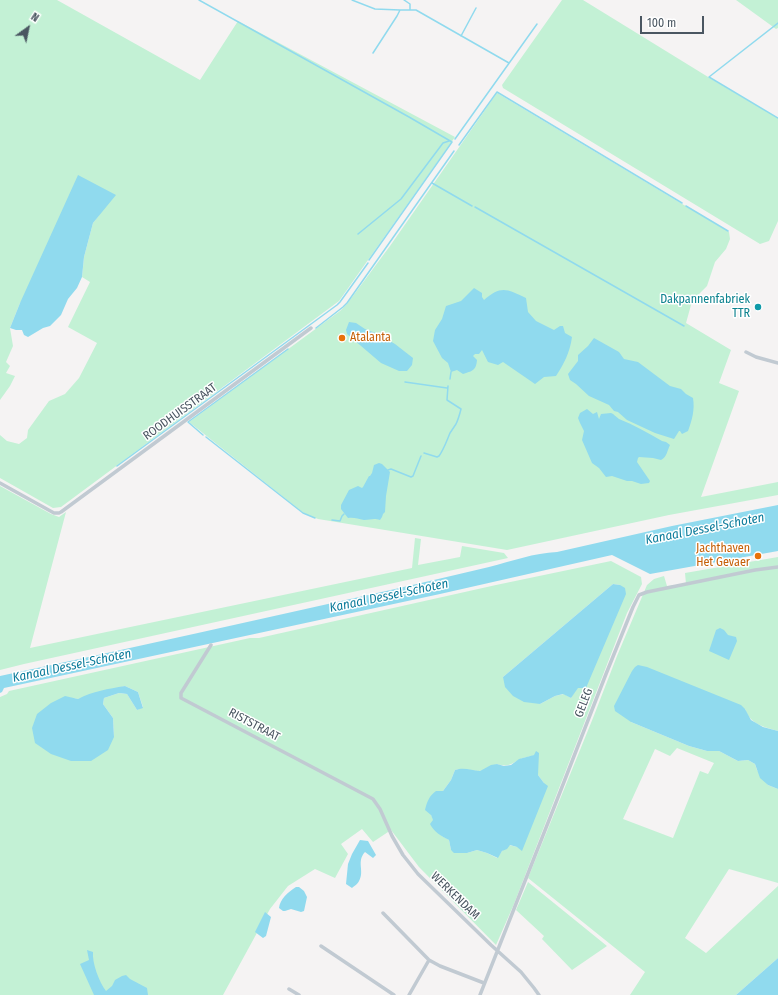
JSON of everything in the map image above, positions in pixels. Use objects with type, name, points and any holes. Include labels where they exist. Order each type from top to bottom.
[{"type":"street","name":"ROODHUISSTRAAT","points":[[0,483],[54,513],[62,512],[311,328]]},
{"type":"street","points":[[746,352],[756,357],[778,363]]},
{"type":"street","name":"GELEG","points":[[497,950],[606,674],[639,595],[647,592],[778,567]]},
{"type":"street","name":"RISTSTRAAT","points":[[211,645],[181,693],[181,698],[373,799]]},
{"type":"street","name":"WERKENDAM","points":[[373,799],[380,809],[402,855],[418,874],[521,972],[539,995]]},
{"type":"street","points":[[383,913],[429,960],[440,966],[484,983]]},
{"type":"street","points":[[321,946],[394,995]]},
{"type":"street","points":[[480,995],[497,950]]},
{"type":"street","points":[[409,995],[429,960]]},
{"type":"street","points":[[289,989],[299,995]]},
{"type":"green space","points":[[0,0],[57,0],[200,80],[238,21],[455,137],[339,301],[61,507],[53,508],[0,478],[0,435],[7,441],[19,444],[27,438],[28,430],[49,401],[65,394],[79,378],[97,343],[68,327],[90,282],[82,277],[84,257],[93,223],[100,214],[20,303],[10,328],[13,346],[6,362],[10,366],[6,373],[15,376],[0,400]]},
{"type":"green space","points":[[562,0],[583,0],[778,118],[778,221],[769,241],[760,244],[503,88],[502,85]]},
{"type":"green space","points":[[736,0],[778,0],[778,28],[776,29]]},
{"type":"green space","points":[[497,93],[729,232],[730,239],[726,249],[715,262],[707,286],[691,305],[686,323],[731,350],[719,383],[739,391],[701,497],[778,482],[778,495],[669,515],[507,550],[318,519],[301,511],[189,422],[340,311],[347,304],[390,246]]},
{"type":"green space","points":[[0,486],[51,514],[59,517],[66,512],[30,648],[412,568],[415,538],[421,539],[418,565],[460,557],[462,546],[504,553],[508,558],[0,670]]},
{"type":"green space","points":[[778,557],[778,731],[758,724],[750,718],[745,709],[631,722],[689,746],[707,751],[719,751],[738,761],[748,760],[755,764],[757,770],[768,785],[778,789],[778,883],[729,869],[685,938],[706,953],[778,886],[778,958],[736,995],[630,995],[645,972],[528,878],[647,585],[654,579],[664,576],[667,586],[686,584],[685,573]],"holes":[[[677,748],[714,763],[708,774],[700,771],[673,838],[623,819],[655,749],[670,756]]]},
{"type":"green space","points":[[611,561],[641,577],[642,584],[627,613],[514,904],[496,945],[419,867],[391,830],[373,842],[362,829],[341,844],[348,854],[335,878],[315,869],[288,886],[270,909],[223,995],[0,995],[0,697],[7,694],[9,691],[250,638],[259,638]],"holes":[[[613,584],[620,585],[571,698],[564,694],[555,696],[540,704],[503,677]],[[125,686],[138,692],[143,707],[137,710],[127,694],[119,693],[104,698],[103,704],[113,718],[114,737],[65,697],[78,699]],[[535,755],[538,775],[544,783],[517,847],[509,845],[497,858],[477,850],[467,853],[451,850],[449,840],[442,836],[431,815],[455,770],[461,769],[481,771],[497,764],[508,765],[522,758]]]},
{"type":"green space","points":[[528,882],[607,946],[572,970],[542,939],[544,936],[516,910]]},
{"type":"water","points":[[78,175],[116,195],[93,223],[84,257],[82,277],[77,288],[68,299],[61,315],[50,326],[43,328],[28,337],[24,335],[22,330],[10,328]]},
{"type":"water","points":[[474,288],[482,293],[484,300],[500,290],[514,292],[526,298],[528,312],[536,321],[554,330],[560,326],[563,326],[565,333],[572,337],[566,358],[556,376],[544,377],[535,384],[503,362],[498,365],[488,362],[482,350],[479,354],[475,354],[473,356],[477,360],[476,366],[473,370],[463,374],[457,370],[451,372],[448,363],[442,358],[433,341],[435,330],[442,319],[446,306],[461,301]]},
{"type":"water","points":[[349,322],[356,323],[395,344],[413,358],[412,365],[407,371],[399,371],[381,363],[347,334],[346,330]]},
{"type":"water","points":[[594,338],[619,352],[624,359],[638,362],[670,386],[681,389],[693,398],[693,415],[688,431],[682,434],[679,431],[674,439],[655,433],[627,420],[618,412],[614,411],[609,405],[589,396],[570,380],[568,374],[578,361],[578,355]]},
{"type":"water","points":[[587,409],[593,414],[597,412],[599,419],[601,414],[612,413],[619,419],[636,426],[670,445],[666,456],[661,460],[653,458],[638,458],[637,462],[650,481],[649,483],[641,484],[612,476],[606,477],[599,468],[592,463],[582,440],[584,431],[578,418],[580,413]]},
{"type":"water","points":[[379,463],[390,472],[385,512],[380,520],[348,518],[341,509],[341,505],[349,490],[358,486],[362,488],[372,473],[374,465]]},
{"type":"water","name":"Kanaal Dessel-Schoten","points":[[778,505],[778,551],[650,574],[612,555],[440,594],[4,688],[0,693],[0,676],[407,586],[531,556],[557,552],[672,526]]},
{"type":"water","points":[[613,584],[620,585],[625,588],[626,594],[586,688],[578,688],[571,698],[563,694],[555,696],[540,704],[524,702],[513,696],[505,687],[503,677]]},
{"type":"water","points":[[720,628],[728,635],[736,637],[737,641],[729,660],[709,651],[716,630]]},
{"type":"water","points":[[638,665],[647,667],[741,705],[751,720],[763,727],[778,731],[778,789],[768,785],[760,778],[755,764],[748,760],[738,761],[719,751],[707,751],[689,746],[631,722],[615,711],[614,706],[632,671]]},
{"type":"water","points":[[125,686],[138,692],[143,708],[137,710],[127,694],[119,693],[104,698],[103,704],[113,718],[114,737],[108,750],[91,761],[71,761],[51,754],[35,743],[32,728],[37,714],[51,703],[65,696],[78,699],[95,692]]},
{"type":"water","points":[[536,751],[539,753],[538,775],[548,786],[522,851],[517,847],[510,845],[507,849],[502,851],[498,858],[477,850],[467,853],[454,853],[451,850],[449,840],[438,834],[430,824],[433,820],[431,815],[425,810],[430,797],[436,791],[443,791],[451,780],[455,770],[464,769],[480,771],[491,765],[511,765],[519,759],[534,755]]},
{"type":"water","points":[[360,840],[368,841],[376,855],[373,858],[365,852],[362,856],[361,877],[358,883],[352,888],[346,884],[348,864]]},
{"type":"water","points":[[296,887],[299,887],[304,891],[307,897],[304,911],[301,912],[291,909],[283,911],[279,908],[281,902],[287,893]]},
{"type":"water","points":[[265,912],[271,917],[266,936],[263,938],[255,932]]},
{"type":"water","points":[[87,950],[93,952],[96,972],[106,991],[112,986],[115,980],[126,975],[130,979],[147,988],[148,995],[94,995],[80,964],[89,960]]},
{"type":"water","points":[[778,958],[778,995],[736,995]]},
{"type":"waterway","points":[[199,0],[452,142],[369,260]]},
{"type":"waterway","points":[[352,0],[375,9],[416,10],[509,63]]},
{"type":"waterway","points":[[404,0],[410,4],[410,10]]},
{"type":"waterway","points":[[461,36],[476,8]]},
{"type":"waterway","points":[[373,53],[400,10]]},
{"type":"waterway","points":[[778,23],[709,77],[778,118]]},
{"type":"waterway","points":[[455,139],[537,24]]},
{"type":"waterway","points":[[459,145],[497,92],[682,203]]},
{"type":"waterway","points":[[358,234],[401,199],[443,143],[449,141]]},
{"type":"waterway","points":[[316,328],[347,303],[454,151]]},
{"type":"waterway","points":[[432,183],[472,206]]},
{"type":"waterway","points":[[686,206],[728,231]]},
{"type":"waterway","points":[[475,207],[684,326]]},
{"type":"waterway","points":[[117,466],[337,305],[368,263]]},
{"type":"waterway","points":[[203,435],[188,422],[288,349]]},
{"type":"waterway","points":[[450,379],[451,372]]},
{"type":"waterway","points":[[405,382],[447,388]]},
{"type":"waterway","points":[[424,453],[437,457],[439,456],[458,419],[461,409],[447,400],[448,386]]},
{"type":"waterway","points":[[206,437],[303,513],[315,518]]},
{"type":"waterway","points":[[388,470],[391,469],[411,477],[413,476],[421,456]]},
{"type":"waterway","points":[[332,520],[340,521],[344,514]]},
{"type":"place","name":"Dakpannenfabriek TTR","points":[[758,307]]},
{"type":"place","name":"Atalanta","points":[[342,338]]},
{"type":"place","name":"Jachthaven Het Gevaer","points":[[758,556]]}]
